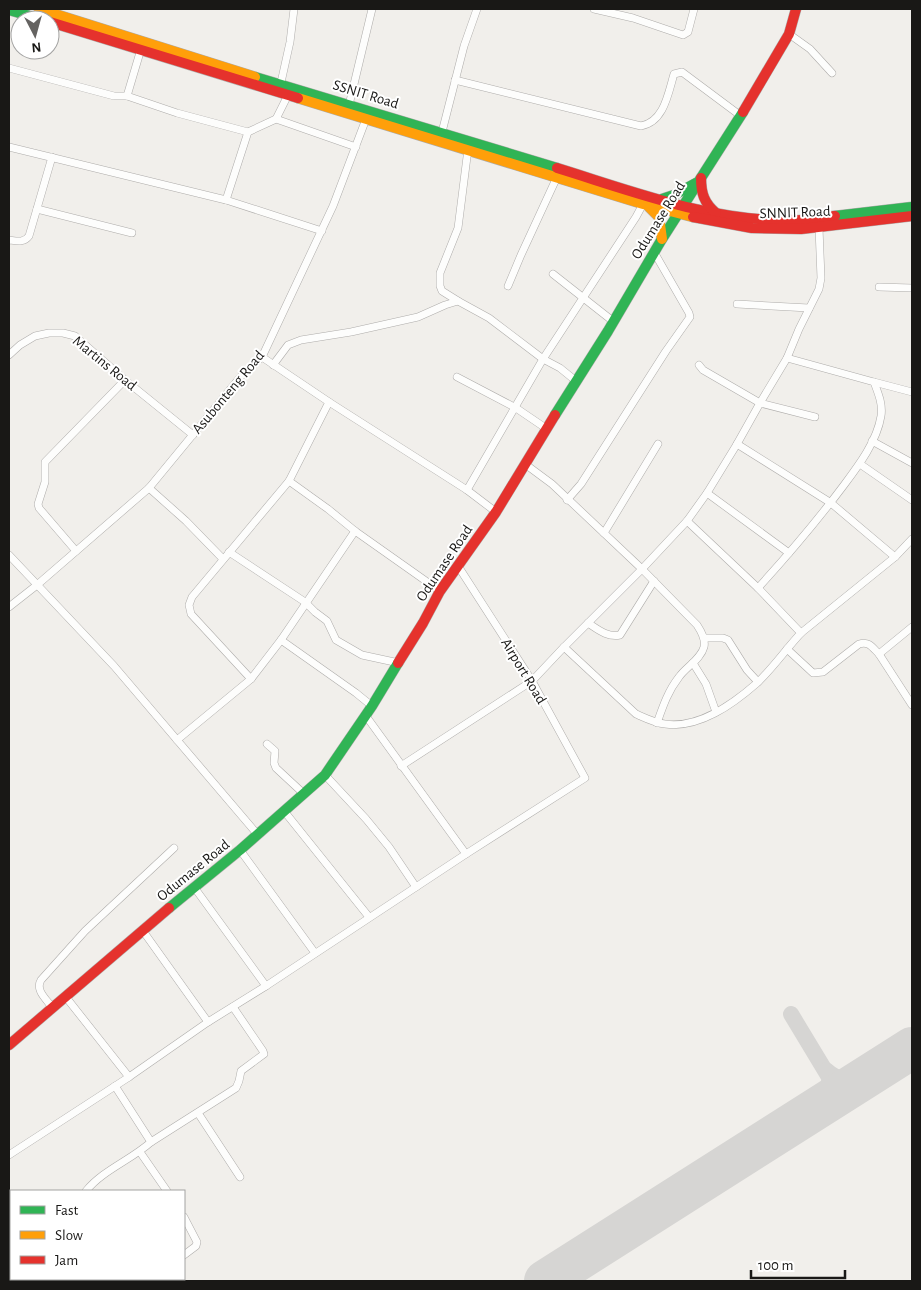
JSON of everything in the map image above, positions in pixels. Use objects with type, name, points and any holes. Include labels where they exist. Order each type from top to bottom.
[{"type":"street","points":[[276,119],[294,9]]},
{"type":"street","points":[[349,105],[372,9]]},
{"type":"street","points":[[442,132],[464,46],[477,9]]},
{"type":"street","points":[[594,9],[632,18],[683,35],[688,32],[694,9]]},
{"type":"street","name":"Odumase Road","points":[[9,1046],[52,1007],[240,850],[325,775],[366,716],[440,591],[496,512],[614,322],[662,239],[741,116],[789,34],[796,9]]},
{"type":"street","name":"SSNIT Road","points":[[60,18],[244,77],[366,119],[645,205],[682,210]]},
{"type":"street","name":"SSNIT Road","points":[[60,19],[141,49],[244,77]]},
{"type":"street","points":[[789,34],[810,48],[832,73]]},
{"type":"street","points":[[127,96],[141,49]]},
{"type":"street","points":[[9,68],[114,96],[127,96],[177,113],[248,132],[276,119],[356,147]]},
{"type":"street","points":[[455,80],[641,126],[651,124],[658,116],[664,106],[674,74],[682,72],[741,116]]},
{"type":"street","name":"SSNIT Road","points":[[282,91],[349,105],[442,132],[660,199],[682,210]]},
{"type":"street","name":"Asubonteng Road","points":[[9,607],[150,488],[242,375],[262,357],[322,231],[366,119]]},
{"type":"street","points":[[226,200],[248,132]]},
{"type":"street","points":[[9,147],[226,200],[322,231]]},
{"type":"street","points":[[468,149],[458,228],[440,273],[439,280],[442,291],[489,318],[576,381]]},
{"type":"street","points":[[9,240],[21,242],[29,236],[52,157]]},
{"type":"street","points":[[508,286],[520,255],[557,177]]},
{"type":"street","points":[[660,199],[674,195],[700,180],[703,198],[708,207],[717,213]]},
{"type":"street","points":[[467,490],[582,298],[645,205],[659,217],[662,239],[684,223],[704,220]]},
{"type":"street","name":"SNNIT Road","points":[[682,210],[754,218],[800,220],[912,207]]},
{"type":"street","points":[[37,209],[132,233]]},
{"type":"street","name":"SNNIT Road","points":[[682,210],[704,220],[752,228],[819,228],[912,216]]},
{"type":"street","points":[[401,766],[532,681],[687,521],[738,444],[787,358],[819,289],[821,278],[819,228]]},
{"type":"street","points":[[567,500],[586,476],[690,317],[654,252]]},
{"type":"street","points":[[553,274],[614,322]]},
{"type":"street","points":[[880,287],[912,288]]},
{"type":"street","points":[[273,365],[288,345],[301,340],[351,332],[418,317],[445,304],[458,301]]},
{"type":"street","points":[[737,304],[810,308]]},
{"type":"street","name":"Martins Road","points":[[9,355],[20,345],[35,336],[50,333],[76,336],[125,380],[192,435]]},
{"type":"street","points":[[262,357],[467,490],[496,512]]},
{"type":"street","points":[[787,358],[912,392]]},
{"type":"street","points":[[699,365],[703,370],[760,403],[815,417]]},
{"type":"street","points":[[457,376],[516,408],[546,430]]},
{"type":"street","points":[[76,551],[39,508],[38,504],[45,482],[45,462],[125,380]]},
{"type":"street","points":[[758,588],[831,503],[860,464],[872,441],[881,416],[882,408],[874,382]]},
{"type":"street","points":[[251,679],[191,614],[189,605],[192,597],[222,559],[289,481],[329,402]]},
{"type":"street","points":[[872,441],[912,462]]},
{"type":"street","points":[[604,533],[658,444]]},
{"type":"street","points":[[738,444],[831,503],[895,557]]},
{"type":"street","points":[[525,464],[552,484],[604,533],[701,630],[704,646],[700,655],[680,676],[666,698],[657,722]]},
{"type":"street","points":[[860,464],[912,500]]},
{"type":"street","points":[[289,481],[355,531],[440,591]]},
{"type":"street","points":[[150,488],[186,521],[222,559]]},
{"type":"street","points":[[707,493],[789,553]]},
{"type":"street","points":[[687,521],[758,588],[801,633]]},
{"type":"street","points":[[177,740],[251,679],[281,640],[355,531]]},
{"type":"street","points":[[564,647],[636,714],[666,725],[685,724],[705,718],[758,682],[801,633],[895,557],[912,539]]},
{"type":"street","points":[[229,552],[305,602],[327,621],[336,640],[362,655],[399,663]]},
{"type":"street","points":[[9,555],[114,666],[258,834]]},
{"type":"street","name":"Airport Road","points":[[458,566],[532,681],[585,778],[466,854]]},
{"type":"street","points":[[588,623],[601,632],[613,636],[620,635],[654,581]]},
{"type":"street","points":[[879,654],[912,627]]},
{"type":"street","points":[[704,638],[723,638],[728,640],[746,670],[758,682]]},
{"type":"street","points":[[281,640],[372,706]]},
{"type":"street","points":[[787,649],[813,673],[822,672],[859,644],[870,644],[911,700]]},
{"type":"street","points":[[693,663],[706,684],[716,712]]},
{"type":"street","points":[[9,1155],[129,1077],[208,1022],[466,854],[366,716]]},
{"type":"street","points":[[268,744],[275,751],[274,763],[276,768],[304,794]]},
{"type":"street","points":[[325,775],[389,847],[416,886]]},
{"type":"street","points":[[284,811],[369,917]]},
{"type":"street","points":[[52,1007],[39,989],[38,984],[41,980],[85,931],[174,848]]},
{"type":"street","points":[[240,850],[315,953]]},
{"type":"street","points":[[194,887],[266,986]]},
{"type":"street","points":[[142,931],[208,1022]]},
{"type":"street","points":[[65,996],[129,1077]]},
{"type":"street","points":[[87,1190],[93,1182],[236,1088],[241,1071],[264,1054],[233,1007]]},
{"type":"street","points":[[115,1086],[152,1142]]},
{"type":"street","points":[[198,1113],[240,1177]]},
{"type":"street","points":[[140,1152],[166,1190]]},
{"type":"street","points":[[185,1218],[197,1242],[196,1246],[185,1254]]},
{"type":"taxiway","points":[[791,1014],[829,1077],[828,1089],[819,1108]]},
{"type":"taxiway","points":[[826,1070],[844,1079],[864,1079]]},
{"type":"runway","points":[[545,1281],[912,1048]]},
{"type":"traffic: fast","points":[[255,77],[557,168]]},
{"type":"traffic: fast","points":[[555,415],[608,331],[662,239],[743,112]]},
{"type":"traffic: fast","points":[[662,199],[696,183]]},
{"type":"traffic: fast","points":[[835,216],[912,207]]},
{"type":"traffic: fast","points":[[169,908],[240,850],[325,775],[372,706],[398,663]]},
{"type":"traffic: slow","points":[[39,9],[255,77]]},
{"type":"traffic: slow","points":[[298,98],[643,204],[693,217]]},
{"type":"traffic: slow","points":[[649,207],[659,217],[662,239]]},
{"type":"traffic: jam","points":[[743,112],[789,34],[796,9]]},
{"type":"traffic: jam","points":[[60,25],[298,98]]},
{"type":"traffic: jam","points":[[557,168],[646,196],[707,212],[769,220],[800,220],[835,216]]},
{"type":"traffic: jam","points":[[701,178],[704,197],[716,213]]},
{"type":"traffic: jam","points":[[693,217],[752,228],[801,229],[912,216]]},
{"type":"traffic: jam","points":[[398,663],[440,591],[496,512],[555,415]]},
{"type":"traffic: jam","points":[[9,1045],[169,908]]}]
